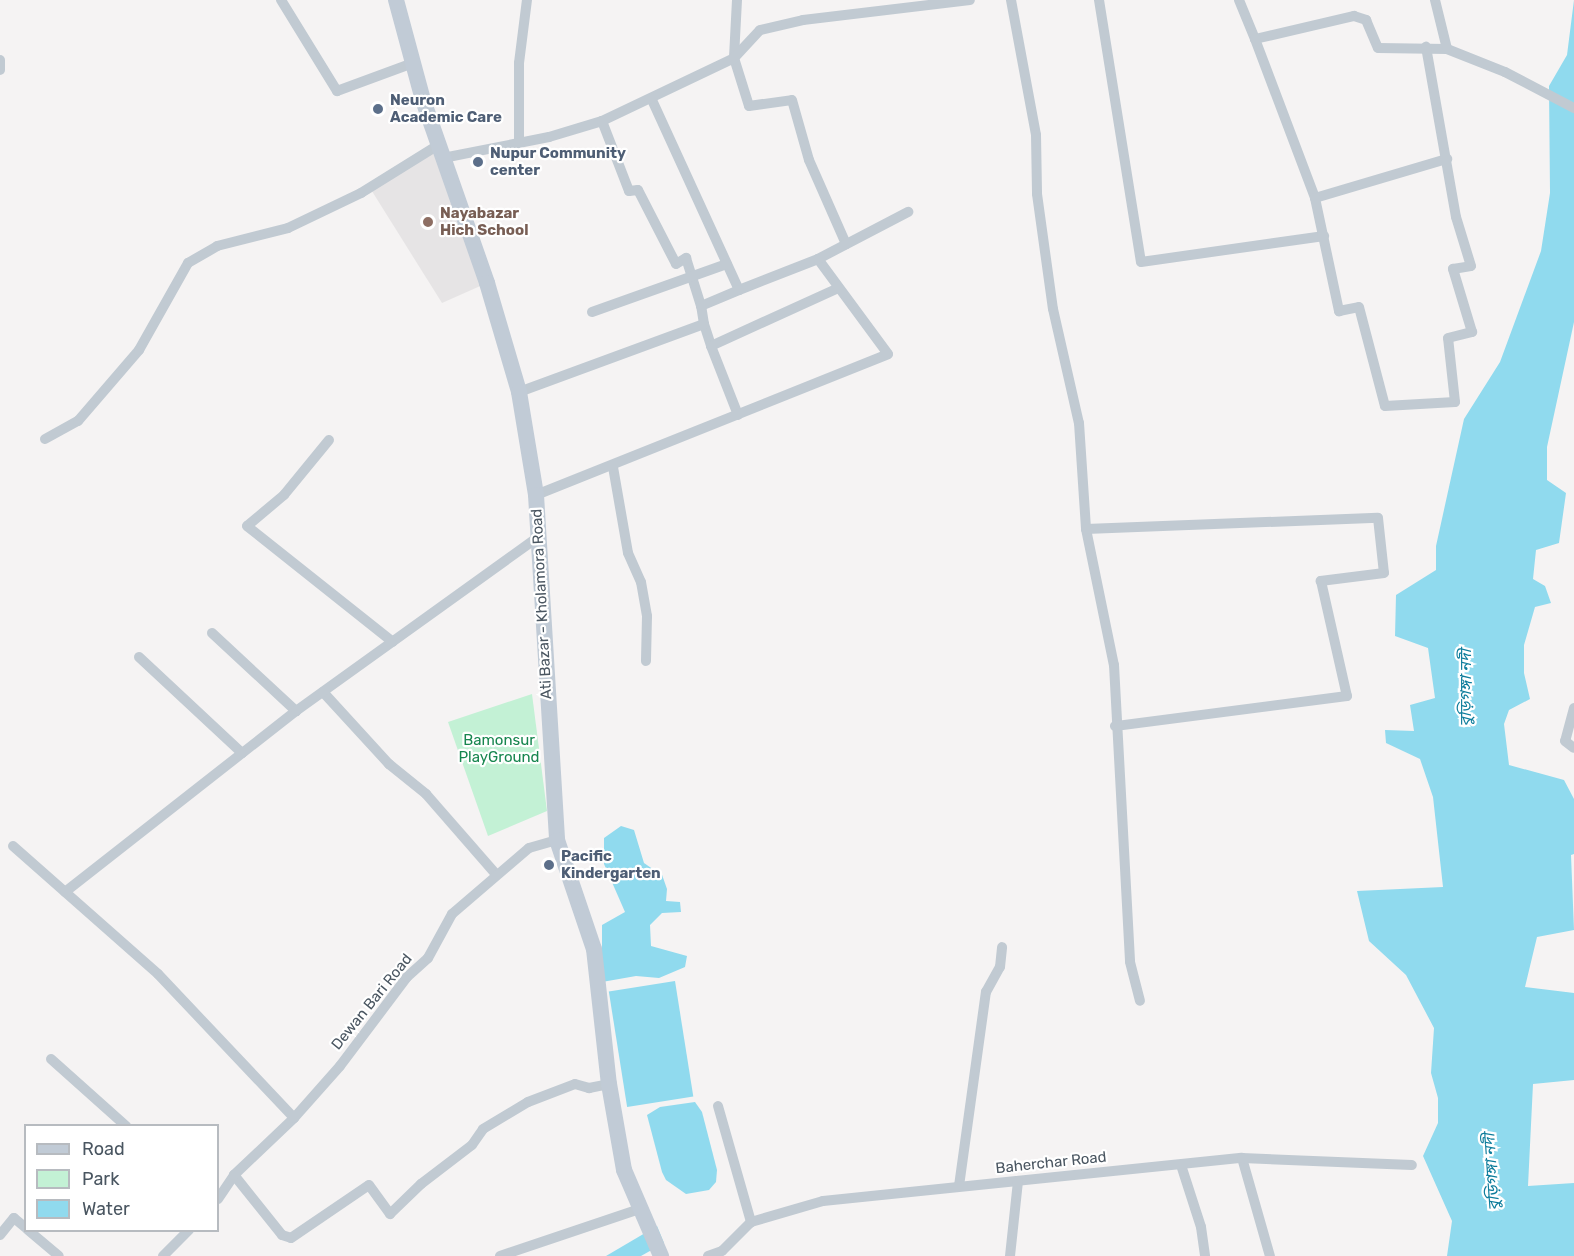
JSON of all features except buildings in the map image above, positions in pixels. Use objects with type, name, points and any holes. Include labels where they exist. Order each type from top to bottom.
[{"type":"main road","name":"Ati Bazar - Kholamora Road","points":[[396,0],[440,151],[487,283],[519,392],[536,495],[557,840],[594,949],[609,1084],[624,1170],[661,1256]]},
{"type":"street","points":[[281,0],[337,91],[413,63]]},
{"type":"street","points":[[519,142],[519,63],[527,0]]},
{"type":"street","points":[[737,0],[734,58],[749,106],[792,100],[809,160],[846,244]]},
{"type":"street","points":[[45,439],[78,421],[139,350],[188,263],[217,246],[288,228],[440,151],[519,142],[602,121],[652,100],[734,58],[760,30],[827,16],[970,0]]},
{"type":"street","points":[[1011,0],[1036,135],[1037,194],[1053,309],[1079,423],[1086,529],[1114,665],[1115,726],[1130,962],[1140,1001]]},
{"type":"street","points":[[1099,0],[1141,262],[1324,236]]},
{"type":"street","points":[[1239,0],[1315,198],[1339,311],[1359,308],[1385,405],[1455,402],[1448,338],[1472,332],[1453,269],[1471,266],[1456,217],[1426,47]]},
{"type":"street","points":[[1434,0],[1447,49]]},
{"type":"street","points":[[1255,39],[1354,16],[1366,20],[1378,48],[1447,49],[1505,72],[1574,108]]},
{"type":"street","points":[[0,60],[0,70]]},
{"type":"street","points":[[652,100],[739,290]]},
{"type":"street","points":[[602,121],[629,191],[638,190],[676,264],[686,258],[711,346],[738,415]]},
{"type":"street","points":[[1315,198],[1447,159]]},
{"type":"street","points":[[701,306],[818,259],[908,212]]},
{"type":"street","points":[[536,495],[613,467],[888,354],[818,259]]},
{"type":"street","points":[[592,312],[727,264]]},
{"type":"street","points":[[711,346],[838,288]]},
{"type":"street","points":[[519,392],[704,324]]},
{"type":"street","points":[[329,440],[284,495],[247,526],[393,642]]},
{"type":"street","points":[[613,467],[628,553],[640,582],[647,616],[646,661]]},
{"type":"street","points":[[1086,529],[1378,518],[1384,573],[1322,581],[1347,696],[1115,726]]},
{"type":"street","points":[[65,892],[296,711],[538,537]]},
{"type":"street","points":[[212,633],[296,711]]},
{"type":"street","points":[[139,657],[242,753]]},
{"type":"street","points":[[323,692],[390,764],[426,794],[495,873]]},
{"type":"street","points":[[1574,708],[1565,741],[1574,748]]},
{"type":"street","name":"Dewan Bari Road","points":[[219,1198],[234,1175],[294,1118],[340,1066],[407,977],[428,958],[452,914],[495,873],[529,848],[557,840]]},
{"type":"street","points":[[13,846],[158,974],[294,1118]]},
{"type":"street","points":[[959,1186],[986,992],[1000,967],[1002,947]]},
{"type":"street","points":[[51,1059],[125,1124]]},
{"type":"street","points":[[234,1175],[282,1235],[291,1238],[369,1185],[390,1214],[421,1184],[472,1145],[483,1130],[528,1102],[575,1084],[589,1088],[609,1084]]},
{"type":"street","points":[[718,1106],[751,1222]]},
{"type":"street","points":[[1242,1158],[1270,1256]]},
{"type":"street","name":"Baherchar Road","points":[[708,1256],[722,1251],[751,1222],[823,1201],[1242,1158],[1412,1165]]},
{"type":"street","points":[[1181,1165],[1201,1227],[1205,1256]]},
{"type":"street","points":[[1010,1256],[1018,1182]]},
{"type":"street","points":[[500,1256],[641,1212]]},
{"type":"street","points":[[0,1235],[14,1218],[24,1226]]},
{"type":"street","points":[[31,1232],[59,1256]]},
{"type":"street","points":[[163,1256],[187,1232]]},
{"type":"shaded area","name":"Nayabazar Hich School","points":[[438,145],[487,283],[442,303],[370,188]]},
{"type":"green space","name":"Bamonsur PlayGround","points":[[532,694],[547,811],[488,836],[448,722]]},
{"type":"water","name":"বুড়িগঙ্গা নদী","points":[[1574,0],[1574,322],[1547,447],[1547,480],[1566,493],[1559,543],[1536,550],[1533,579],[1545,586],[1551,603],[1535,607],[1524,645],[1524,673],[1530,699],[1509,710],[1504,724],[1509,765],[1564,780],[1574,799],[1574,854],[1571,855],[1574,930],[1537,937],[1525,987],[1574,993],[1574,1080],[1533,1084],[1528,1186],[1574,1183],[1574,1256],[1447,1256],[1452,1221],[1423,1156],[1438,1123],[1438,1098],[1431,1073],[1434,1028],[1406,975],[1369,941],[1357,891],[1443,887],[1433,797],[1420,759],[1386,743],[1385,730],[1414,731],[1410,705],[1435,698],[1428,648],[1395,636],[1396,595],[1436,570],[1436,546],[1464,419],[1500,362],[1541,251],[1550,193],[1549,86],[1567,55]]},
{"type":"water","points":[[621,826],[634,830],[644,863],[657,872],[660,869],[667,889],[666,901],[680,902],[681,912],[662,913],[650,925],[651,946],[687,956],[685,967],[659,978],[636,976],[602,982],[602,925],[625,912],[604,864],[604,838]]},
{"type":"water","points":[[675,981],[693,1097],[627,1107],[609,991]]},
{"type":"water","points":[[695,1102],[702,1112],[717,1170],[716,1182],[709,1190],[686,1194],[666,1180],[662,1172],[647,1115],[660,1107]]},
{"type":"water","points":[[657,1226],[664,1243],[641,1256],[606,1256]]},
{"type":"place","name":"Neuron Academic Care","points":[[378,109]]},
{"type":"place","name":"Nupur Community center","points":[[478,162]]},
{"type":"place","name":"Nayabazar Hich School","points":[[428,222]]},
{"type":"place","name":"Pacific Kindergarten","points":[[549,865]]}]
